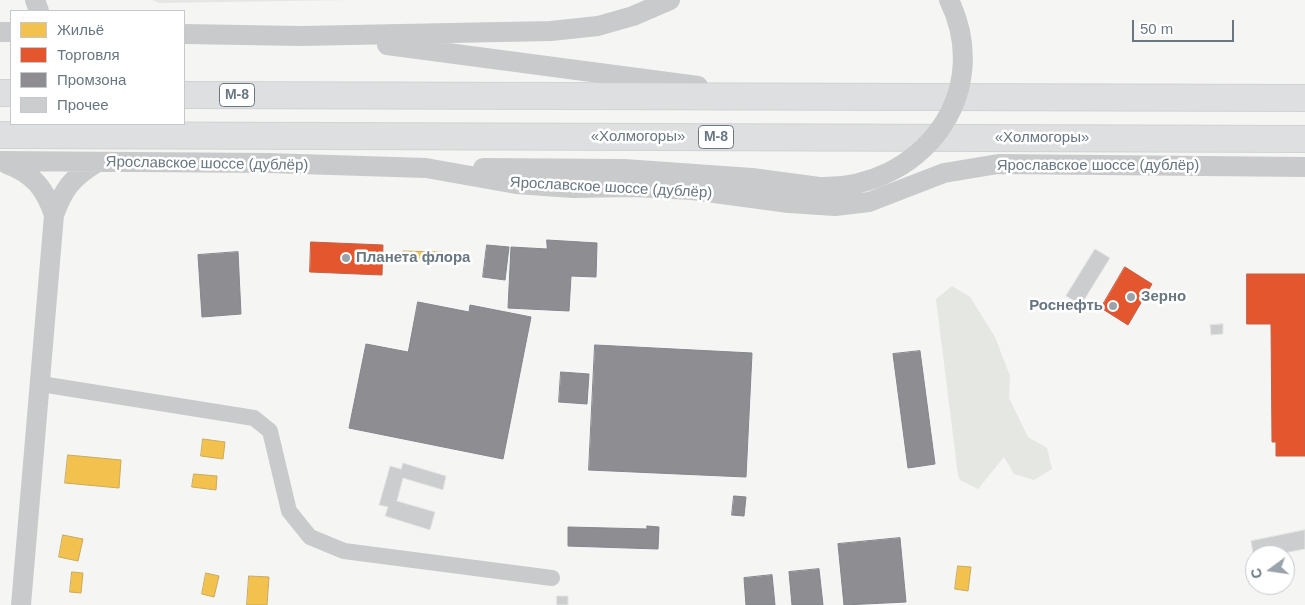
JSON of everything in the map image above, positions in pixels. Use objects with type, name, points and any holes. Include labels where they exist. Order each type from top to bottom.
[{"type":"highway","name":"М-8","points":[[185,94],[1305,98]]},
{"type":"highway","name":"«Холмогоры»","points":[[0,135],[1305,139]]},
{"type":"street","points":[[185,34],[302,36],[551,31],[598,26],[633,16],[670,0]]},
{"type":"street","points":[[426,168],[624,169],[752,178],[818,187],[853,186],[885,176],[914,158],[937,133],[953,102],[961,69],[960,35],[949,0]]},
{"type":"street","points":[[302,36],[423,49],[615,76],[785,96]]},
{"type":"street","points":[[1,162],[24,170],[37,181],[47,196],[54,215]]},
{"type":"street","name":"Ярославское шоссе (дублёр)","points":[[1,162],[268,164],[426,168],[516,184],[574,188],[633,187],[692,190],[789,204],[835,206],[869,202],[944,173],[998,164],[1305,167]]},
{"type":"street","points":[[21,605],[54,215],[63,192],[78,174],[96,162]]},
{"type":"street","points":[[41,384],[254,418],[270,432],[289,511],[310,537],[344,551],[552,578]]},
{"type":"shaded area","points":[[152,0],[348,0],[160,3]]},
{"type":"shaded area","points":[[952,286],[970,297],[995,337],[1010,376],[1009,398],[1028,437],[1047,448],[1052,469],[1034,480],[1014,474],[1004,457],[978,489],[960,480],[936,299]]},
{"type":"building: Жильё","points":[[403,251],[442,252],[442,261],[402,260]]},
{"type":"building: Жильё","points":[[203,439],[225,442],[223,459],[201,456]]},
{"type":"building: Жильё","points":[[68,455],[121,460],[119,488],[65,483]]},
{"type":"building: Жильё","points":[[194,474],[217,476],[216,490],[192,487]]},
{"type":"building: Жильё","points":[[63,535],[83,539],[78,561],[59,557]]},
{"type":"building: Жильё","points":[[958,566],[971,567],[968,591],[955,589]]},
{"type":"building: Жильё","points":[[72,572],[83,573],[81,593],[70,592]]},
{"type":"building: Жильё","points":[[206,573],[219,576],[214,597],[202,594]]},
{"type":"building: Жильё","points":[[249,576],[269,577],[267,605],[247,605]]},
{"type":"building: Торговля","name":"Планета флора","points":[[311,242],[383,245],[382,275],[310,272]]},
{"type":"building: Торговля","points":[[1125,267],[1152,284],[1128,325],[1101,308]]},
{"type":"building: Торговля","points":[[1247,274],[1305,274],[1305,456],[1276,456],[1276,442],[1272,442],[1271,324],[1247,324]]},
{"type":"building: Промзона","points":[[547,240],[597,243],[596,277],[571,276],[569,311],[508,308],[511,247],[547,249]]},
{"type":"building: Промзона","points":[[487,245],[509,247],[505,280],[483,277]]},
{"type":"building: Промзона","points":[[238,252],[241,314],[202,317],[198,255]]},
{"type":"building: Промзона","points":[[418,302],[469,312],[470,305],[531,317],[503,459],[349,428],[366,344],[408,352]]},
{"type":"building: Промзона","points":[[595,345],[752,353],[746,477],[589,470]]},
{"type":"building: Промзона","points":[[920,351],[935,464],[908,468],[893,354]]},
{"type":"building: Промзона","points":[[561,372],[589,374],[587,404],[559,402]]},
{"type":"building: Промзона","points":[[734,496],[746,497],[744,516],[732,515]]},
{"type":"building: Промзона","points":[[647,526],[659,527],[658,549],[568,546],[568,527],[647,529]]},
{"type":"building: Промзона","points":[[900,538],[906,602],[844,605],[838,544]]},
{"type":"building: Промзона","points":[[819,569],[823,605],[792,605],[789,572]]},
{"type":"building: Промзона","points":[[772,575],[775,605],[746,605],[744,578]]},
{"type":"building: Прочее","points":[[1095,249],[1110,258],[1081,305],[1066,296]]},
{"type":"building: Прочее","points":[[1223,324],[1223,334],[1211,335],[1210,325]]},
{"type":"building: Прочее","points":[[403,463],[446,476],[443,490],[403,478],[397,501],[435,512],[430,530],[385,516],[388,507],[379,505],[390,466],[401,469]]},
{"type":"building: Прочее","points":[[1305,530],[1305,549],[1295,551],[1295,545],[1252,545],[1251,541]]},
{"type":"building: Прочее","points":[[557,596],[568,596],[568,605],[557,605]]},
{"type":"place","name":"Планета флора","points":[[346,258]]},
{"type":"place","name":"Зерно","points":[[1131,297]]},
{"type":"place","name":"Роснефть","points":[[1113,306]]}]
